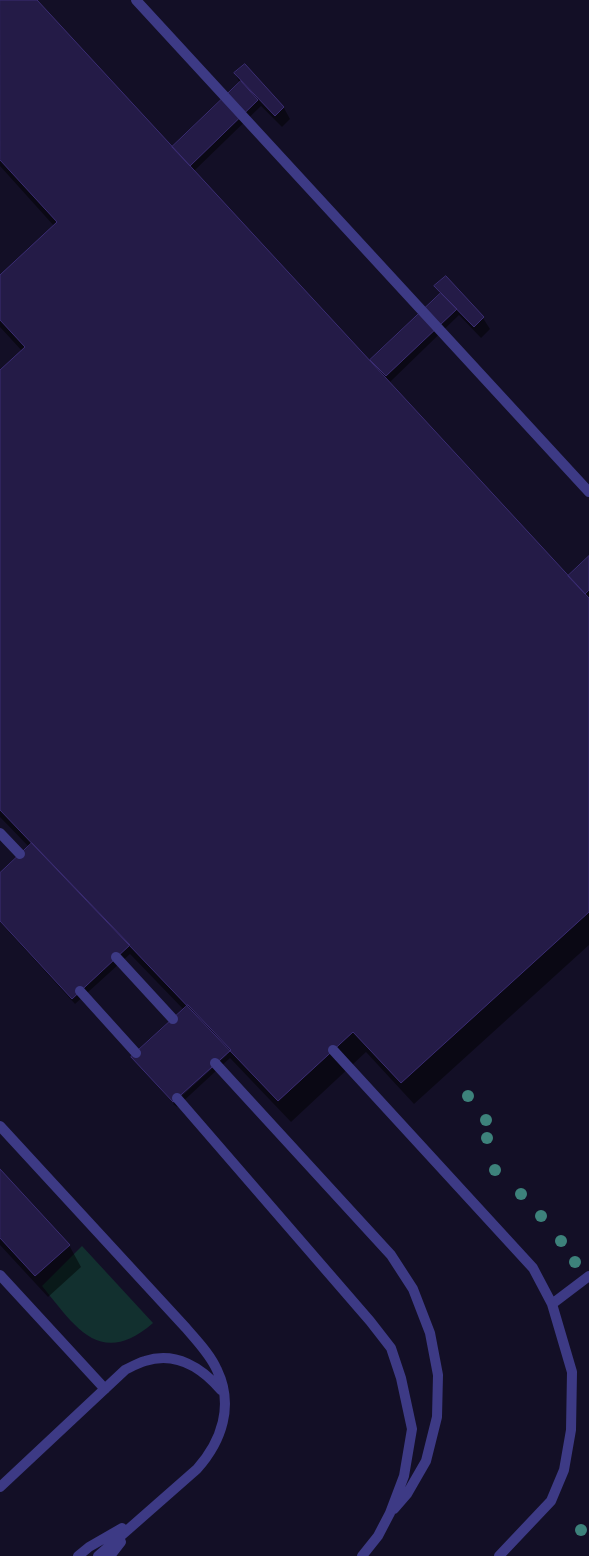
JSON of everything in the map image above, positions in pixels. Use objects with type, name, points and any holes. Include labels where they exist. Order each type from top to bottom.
[{"type":"lane","points":[[136,0],[589,492]]},
{"type":"lane","points":[[0,833],[20,854]]},
{"type":"lane","points":[[116,957],[173,1019]]},
{"type":"lane","points":[[80,991],[136,1053]]},
{"type":"lane","points":[[333,1050],[533,1268],[552,1304],[572,1372],[571,1430],[564,1470],[551,1501],[531,1525],[499,1556]]},
{"type":"lane","points":[[215,1063],[391,1255],[413,1289],[430,1333],[438,1375],[437,1417],[426,1461],[407,1494],[390,1513]]},
{"type":"lane","points":[[177,1098],[370,1321],[390,1348],[401,1378],[412,1429],[404,1476],[390,1513],[378,1536],[362,1556]]},
{"type":"lane","points":[[0,1126],[186,1328],[204,1350],[217,1370],[224,1393],[223,1426],[217,1442],[209,1456],[192,1474],[98,1556]]},
{"type":"lane","points":[[0,1275],[105,1389]]},
{"type":"lane","points":[[552,1304],[589,1276]]},
{"type":"lane","points":[[0,1487],[125,1370],[145,1360],[168,1358],[189,1363],[208,1376],[224,1393]]},
{"type":"lane","points":[[78,1556],[89,1547],[140,1518]]},
{"type":"lane","points":[[110,1556],[140,1518]]},
{"type":"green space","points":[[82,1246],[153,1323],[134,1336],[118,1342],[103,1342],[90,1337],[66,1315],[42,1286]]},
{"type":"building","points":[[0,0],[37,0],[589,598],[589,912],[401,1083],[353,1032],[278,1101],[0,810],[0,370],[25,347],[0,320],[0,275],[57,222],[0,160]]},
{"type":"building","points":[[245,64],[284,107],[275,116],[234,73]]},
{"type":"building","points":[[241,81],[258,100],[190,166],[172,147]]},
{"type":"building","points":[[446,276],[484,317],[474,327],[434,286]]},
{"type":"building","points":[[441,293],[457,309],[386,376],[370,360]]},
{"type":"building","points":[[589,556],[589,590],[585,594],[568,576]]},
{"type":"building","points":[[32,843],[130,945],[72,999],[0,921],[0,873]]},
{"type":"building","points":[[188,1005],[231,1050],[173,1102],[131,1057]]},
{"type":"building","points":[[0,1169],[70,1245],[35,1276],[0,1238]]}]
